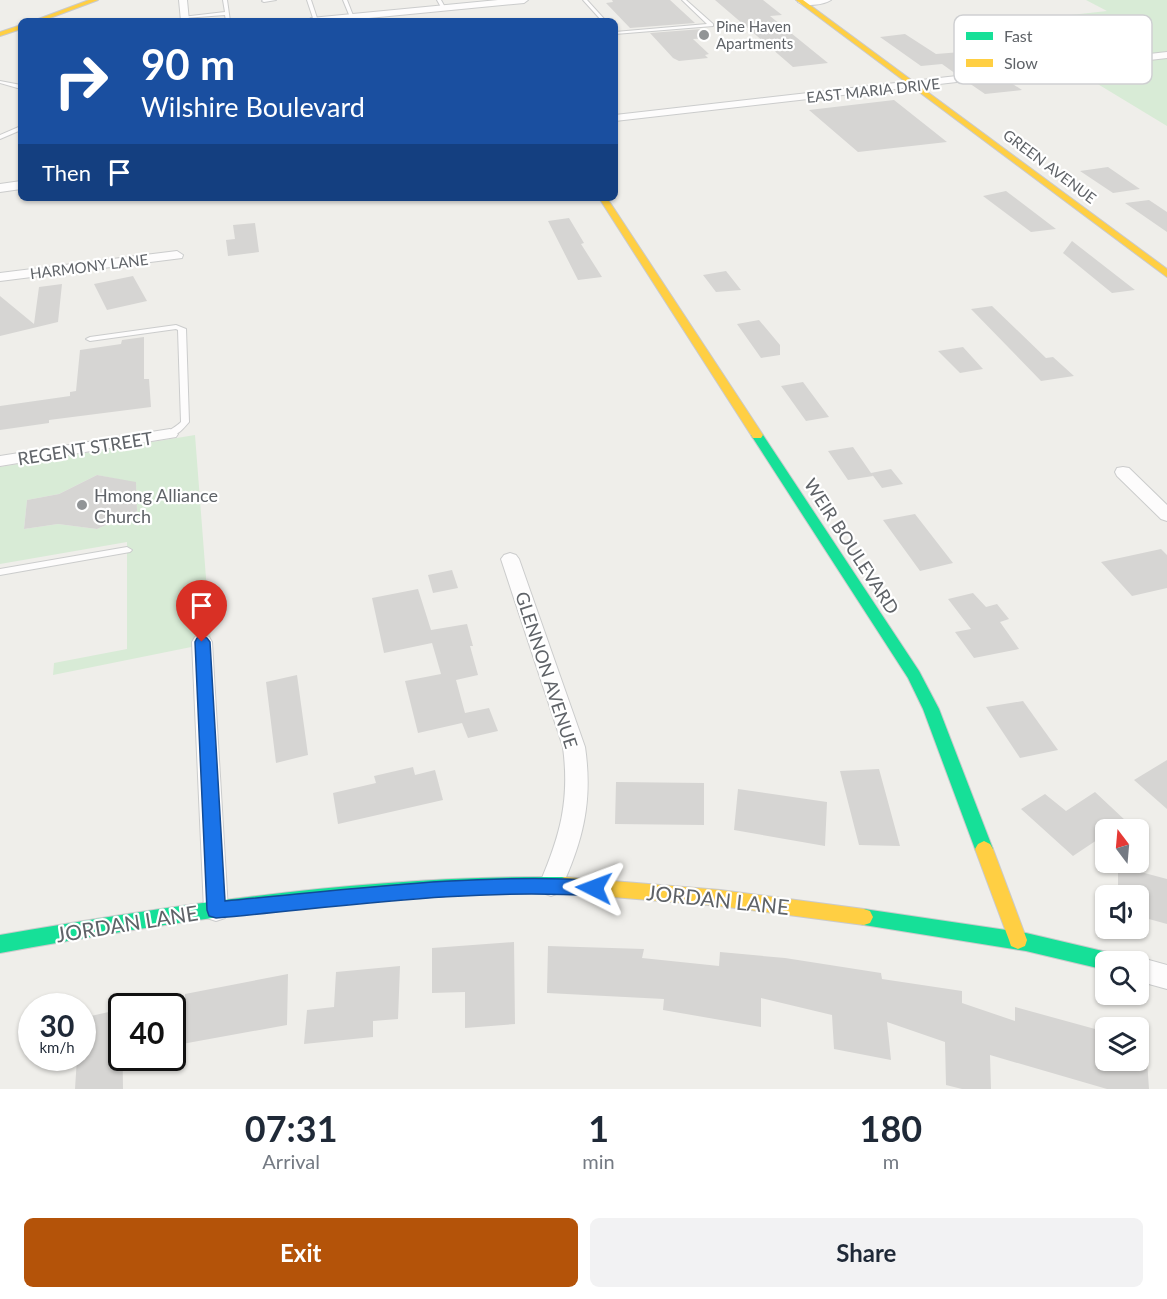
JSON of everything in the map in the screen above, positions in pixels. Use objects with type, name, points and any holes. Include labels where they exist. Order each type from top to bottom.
[{"type":"street","points":[[44,18],[95,0]]},
{"type":"street","points":[[183,0],[184,18]]},
{"type":"street","points":[[343,18],[442,4],[524,0]]},
{"type":"street","points":[[801,1],[828,0]]},
{"type":"street","name":"GREEN AVENUE","points":[[801,1],[1167,274]]},
{"type":"street","name":"EAST MARIA DRIVE","points":[[1152,57],[1167,55]]},
{"type":"street","name":"EAST MARIA DRIVE","points":[[618,118],[954,80]]},
{"type":"street","points":[[0,188],[18,185]]},
{"type":"street","name":"WEIR BOULEVARD","points":[[605,201],[914,675],[931,709],[1018,940]]},
{"type":"street","name":"HARMONY LANE","points":[[0,277],[177,255]]},
{"type":"street","name":"REGENT STREET","points":[[0,461],[170,434]]},
{"type":"street","points":[[1122,472],[1167,515]]},
{"type":"street","name":"GLENNON AVENUE","points":[[510,559],[574,747],[579,774],[578,807],[568,842],[551,885]]},
{"type":"street","points":[[202,642],[216,910]]},
{"type":"street","name":"JORDAN LANE","points":[[0,944],[138,920],[216,910],[378,894],[551,885],[680,893],[828,911],[1018,940],[1095,958]]},
{"type":"street","points":[[1149,972],[1167,977]]},
{"type":"lane","points":[[225,0],[228,18]]},
{"type":"lane","points":[[264,1],[274,0]]},
{"type":"lane","points":[[309,0],[315,18]]},
{"type":"lane","points":[[345,0],[352,17]]},
{"type":"lane","points":[[585,0],[601,18]]},
{"type":"lane","points":[[618,33],[711,25],[684,0]]},
{"type":"lane","points":[[191,18],[227,13]]},
{"type":"lane","points":[[0,82],[18,86]]},
{"type":"lane","points":[[0,138],[18,129]]},
{"type":"lane","points":[[90,339],[176,327],[182,329],[185,422],[178,430],[170,434]]},
{"type":"lane","points":[[0,572],[127,550]]},
{"type":"green space","points":[[1086,0],[1167,0],[1167,126],[1098,84],[1152,84],[1152,15],[1070,15],[1107,11]]},
{"type":"green space","points":[[195,435],[211,643],[53,675],[54,663],[127,649],[127,542],[0,564],[0,467]],"holes":[[[97,475],[136,483],[137,511],[97,529],[58,524],[24,529],[27,500],[59,494]]]},
{"type":"building","points":[[612,0],[670,0],[695,23],[630,28],[606,3],[613,2]]},
{"type":"building","points":[[715,0],[763,0],[782,15],[770,16],[828,63],[793,67]]},
{"type":"building","points":[[702,29],[711,38],[693,39],[709,54],[705,55],[708,58],[679,61],[673,58],[650,33]]},
{"type":"building","points":[[905,34],[936,54],[954,53],[954,73],[942,64],[921,66],[880,37]]},
{"type":"building","points":[[970,84],[1013,84],[1022,90],[985,94]]},
{"type":"building","points":[[894,100],[947,142],[858,152],[809,110]]},
{"type":"building","points":[[1108,167],[1140,189],[1113,193],[1080,171]]},
{"type":"building","points":[[1006,191],[1056,229],[1031,232],[983,196]]},
{"type":"building","points":[[1149,200],[1167,212],[1167,232],[1125,203]]},
{"type":"building","points":[[569,218],[584,243],[581,244],[602,277],[578,280],[548,221]]},
{"type":"building","points":[[255,223],[259,252],[228,256],[226,240],[235,239],[233,225]]},
{"type":"building","points":[[1072,241],[1135,290],[1112,293],[1063,253]]},
{"type":"building","points":[[726,271],[741,290],[716,292],[703,275]]},
{"type":"building","points":[[133,276],[147,301],[107,310],[94,284]]},
{"type":"building","points":[[62,284],[58,322],[0,336],[0,296],[34,324],[39,287]]},
{"type":"building","points":[[992,306],[1046,358],[1053,357],[1074,376],[1041,381],[971,309]]},
{"type":"building","points":[[759,320],[780,345],[780,355],[761,358],[737,324]]},
{"type":"building","points":[[144,337],[144,379],[149,379],[151,407],[49,420],[49,423],[0,430],[0,406],[70,396],[70,392],[76,391],[80,350],[121,344],[122,340]]},
{"type":"building","points":[[963,347],[983,369],[960,373],[938,351]]},
{"type":"building","points":[[803,382],[829,417],[806,421],[781,386]]},
{"type":"building","points":[[853,447],[873,476],[848,480],[828,451]]},
{"type":"building","points":[[891,469],[903,484],[882,488],[871,473]]},
{"type":"building","name":"Hmong Alliance Church","points":[[97,475],[136,482],[137,511],[97,529],[58,524],[24,529],[27,500],[59,494]]},
{"type":"building","points":[[915,514],[953,563],[920,571],[883,520]]},
{"type":"building","points":[[1161,549],[1167,555],[1167,588],[1132,596],[1101,562]]},
{"type":"building","points":[[452,570],[458,588],[433,593],[428,575]]},
{"type":"building","points":[[418,589],[431,630],[467,624],[478,675],[456,680],[465,713],[489,708],[498,731],[468,738],[462,723],[418,733],[405,681],[441,674],[432,643],[384,653],[372,598]]},
{"type":"building","points":[[973,593],[986,607],[997,604],[1009,619],[1000,622],[1019,649],[974,658],[955,632],[971,629],[948,599]]},
{"type":"building","points":[[297,675],[308,755],[276,763],[266,682]]},
{"type":"building","points":[[1023,701],[1058,750],[1020,758],[986,707]]},
{"type":"building","points":[[1167,760],[1167,809],[1134,780]]},
{"type":"building","points":[[413,767],[415,775],[435,770],[443,800],[338,824],[333,793],[376,783],[374,776]]},
{"type":"building","points":[[879,769],[900,846],[859,845],[840,771]]},
{"type":"building","points":[[616,782],[704,783],[704,825],[615,824]]},
{"type":"building","points":[[738,789],[827,802],[825,846],[734,830]]},
{"type":"building","points":[[1095,792],[1124,819],[1095,819],[1095,841],[1073,856],[1021,809],[1045,794],[1066,811]]},
{"type":"building","points":[[1118,873],[1144,873],[1167,879],[1167,924],[1149,919],[1149,885],[1118,885]]},
{"type":"building","points":[[514,942],[515,1024],[465,1028],[465,992],[432,993],[432,948]]},
{"type":"building","points":[[548,946],[644,949],[642,958],[719,966],[720,952],[785,958],[881,973],[882,979],[962,991],[962,1003],[1015,1021],[1015,1007],[1095,1029],[1095,1071],[1148,1071],[1149,1089],[1107,1089],[990,1055],[991,1089],[962,1089],[946,1085],[945,1042],[887,1022],[891,1060],[834,1049],[832,1015],[761,998],[761,1027],[663,1010],[664,999],[547,993]]},
{"type":"building","points":[[400,966],[398,1019],[373,1021],[373,1037],[304,1044],[307,1010],[334,1007],[336,972]]},
{"type":"building","points":[[288,974],[287,1025],[186,1043],[186,994]]},
{"type":"building","points":[[108,1012],[108,1071],[123,1071],[123,1089],[75,1089],[76,1071],[96,1071],[96,1015]]},
{"type":"traffic: fast","points":[[757,435],[914,675],[931,709],[984,849]]},
{"type":"traffic: fast","points":[[0,944],[143,920],[287,901],[451,887],[565,885]]},
{"type":"traffic: fast","points":[[864,917],[1026,942],[1095,958]]},
{"type":"traffic: slow","points":[[44,18],[95,0]]},
{"type":"traffic: slow","points":[[799,0],[1167,274]]},
{"type":"traffic: slow","points":[[0,34],[18,28]]},
{"type":"traffic: slow","points":[[605,201],[757,435]]},
{"type":"traffic: slow","points":[[984,849],[1018,940]]},
{"type":"traffic: slow","points":[[565,885],[720,898],[864,917]]},
{"type":"place","name":"Pine Haven Apartments","points":[[704,35]]},
{"type":"place","name":"Hmong Alliance Church","points":[[82,505]]},
{"type":"route","points":[[202,642],[216,910],[466,888],[551,885],[594,888]]}]
